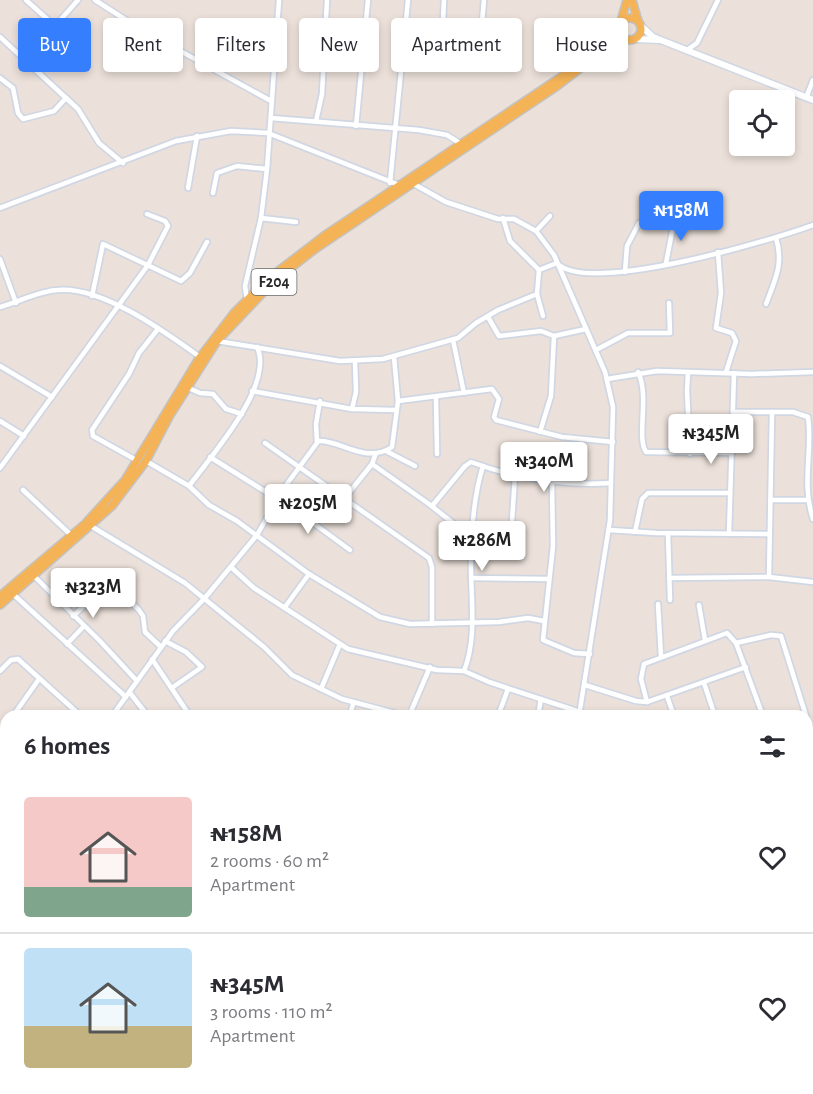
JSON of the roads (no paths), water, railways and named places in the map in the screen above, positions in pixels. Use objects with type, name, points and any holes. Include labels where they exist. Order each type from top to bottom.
[{"type":"main road","name":"F204","points":[[622,18],[627,0]]},
{"type":"main road","points":[[632,0],[641,33],[636,39]]},
{"type":"main road","points":[[628,18],[639,23],[653,37],[813,100]]},
{"type":"main road","name":"F204","points":[[628,40],[636,39]]},
{"type":"main road","points":[[636,39],[662,40]]},
{"type":"main road","name":"F204","points":[[0,596],[98,512],[142,461],[200,357],[247,300],[301,252],[568,72]]},
{"type":"main road","name":"F204","points":[[0,605],[112,506],[217,341],[246,309],[300,260],[576,72]]},
{"type":"street","points":[[26,0],[46,18]]},
{"type":"street","points":[[62,18],[78,0]]},
{"type":"street","points":[[95,0],[137,27],[271,101]]},
{"type":"street","points":[[247,300],[245,286],[261,218],[267,169],[279,0]]},
{"type":"street","points":[[316,121],[322,94],[327,0]]},
{"type":"street","points":[[356,126],[369,0]]},
{"type":"street","points":[[390,183],[408,0]]},
{"type":"street","points":[[444,0],[442,43],[475,48],[480,44],[484,0]]},
{"type":"street","points":[[687,50],[697,43],[718,0]]},
{"type":"street","points":[[0,37],[18,53]]},
{"type":"street","points":[[39,72],[78,109],[99,143],[123,163]]},
{"type":"street","points":[[0,78],[13,88],[18,113],[23,119],[54,111],[66,98]]},
{"type":"street","points":[[806,98],[813,80]]},
{"type":"street","points":[[271,118],[447,135],[461,144]]},
{"type":"street","points":[[0,208],[176,141],[247,130],[269,134],[399,185]]},
{"type":"street","points":[[188,188],[197,136]]},
{"type":"street","points":[[213,193],[217,173],[237,166],[267,169]]},
{"type":"street","points":[[412,183],[446,202],[483,215],[524,223],[536,231],[557,263],[608,379],[613,407],[609,530],[581,710]]},
{"type":"street","points":[[0,468],[148,265],[168,226],[165,221],[147,214]]},
{"type":"street","points":[[536,231],[550,216]]},
{"type":"street","points":[[666,263],[675,217]]},
{"type":"street","points":[[261,218],[296,222]]},
{"type":"street","points":[[502,218],[510,241],[539,270],[537,294],[543,316]]},
{"type":"street","points":[[625,272],[627,246],[639,223]]},
{"type":"street","points":[[557,263],[575,273],[625,272],[777,238],[813,225]]},
{"type":"street","points":[[766,304],[780,269],[780,250],[777,238]]},
{"type":"street","points":[[92,296],[103,244],[181,281],[190,273],[207,242]]},
{"type":"street","points":[[718,252],[721,293],[716,328],[732,333],[736,341],[726,372]]},
{"type":"street","points":[[0,259],[16,303]]},
{"type":"street","points":[[539,270],[557,263]]},
{"type":"street","points":[[0,308],[62,289],[92,296],[118,304],[200,357]]},
{"type":"street","points":[[217,341],[332,360],[355,361],[394,357],[453,340],[498,310],[537,294]]},
{"type":"street","points":[[596,350],[628,333],[670,333],[669,303]]},
{"type":"street","points":[[488,317],[499,336],[541,331],[554,336],[586,329]]},
{"type":"street","points":[[158,328],[92,430],[93,436],[189,486],[209,505],[257,535],[309,574],[380,617],[410,624],[500,622],[528,618],[544,621]]},
{"type":"street","points":[[540,432],[551,396],[554,336]]},
{"type":"street","points":[[453,340],[464,393]]},
{"type":"street","points":[[189,486],[242,414],[261,365],[257,347]]},
{"type":"street","points":[[386,452],[395,440],[395,410],[398,401],[394,357]]},
{"type":"street","points":[[352,409],[356,392],[355,361]]},
{"type":"street","points":[[0,366],[52,397]]},
{"type":"street","points":[[608,379],[639,372],[813,372]]},
{"type":"street","points":[[639,372],[644,403],[644,450],[654,454],[732,453]]},
{"type":"street","points":[[688,372],[690,454]]},
{"type":"street","points":[[729,534],[734,373]]},
{"type":"street","points":[[186,387],[200,393],[213,394],[226,409],[242,414]]},
{"type":"street","points":[[398,401],[495,390],[499,399],[494,417],[496,420],[540,432],[613,442]]},
{"type":"street","points":[[252,391],[320,401],[352,409],[395,410]]},
{"type":"street","points":[[436,397],[437,454]]},
{"type":"street","points":[[117,710],[165,641],[232,568],[257,535],[284,488],[318,441],[316,424],[320,401]]},
{"type":"street","points":[[734,412],[793,412],[808,417],[811,457],[807,500],[813,519]]},
{"type":"street","points":[[769,577],[772,412]]},
{"type":"street","points":[[0,421],[24,436]]},
{"type":"street","points":[[318,441],[347,450],[386,452],[415,466]]},
{"type":"street","points":[[265,443],[301,466],[431,561],[432,624]]},
{"type":"street","points":[[344,499],[372,464],[375,453]]},
{"type":"street","points":[[210,458],[278,500],[350,550]]},
{"type":"street","points":[[432,506],[465,466],[471,462],[515,476],[552,483],[611,483]]},
{"type":"street","points":[[372,464],[432,506],[472,538],[506,540],[511,536],[515,476]]},
{"type":"street","points":[[464,671],[471,622],[474,500],[483,466]]},
{"type":"street","points":[[552,483],[553,546],[543,641],[574,653],[590,654]]},
{"type":"street","points":[[23,490],[71,535]]},
{"type":"street","points":[[635,532],[642,499],[648,493],[730,493]]},
{"type":"street","points":[[771,500],[807,500]]},
{"type":"street","points":[[90,526],[163,567],[264,647],[288,672],[354,702],[384,710]]},
{"type":"street","points":[[609,530],[769,534]]},
{"type":"street","points":[[668,533],[670,600]]},
{"type":"street","points":[[232,568],[254,588],[354,651],[446,671],[464,671],[570,710]]},
{"type":"street","points":[[285,608],[309,574]]},
{"type":"street","points":[[33,575],[136,680]]},
{"type":"street","points":[[669,578],[769,577],[813,582]]},
{"type":"street","points":[[471,578],[549,579]]},
{"type":"street","points":[[73,616],[103,590],[119,591],[143,615],[145,632],[161,647]]},
{"type":"street","points":[[13,594],[142,710]]},
{"type":"street","points":[[658,604],[661,656]]},
{"type":"street","points":[[699,605],[705,640]]},
{"type":"street","points":[[67,644],[84,626]]},
{"type":"street","points":[[647,702],[641,669],[644,664],[727,633],[736,643],[761,710]]},
{"type":"street","points":[[736,643],[771,635],[781,636],[803,710]]},
{"type":"street","points":[[165,641],[186,652],[202,667],[173,687]]},
{"type":"street","points":[[321,688],[340,644]]},
{"type":"street","points":[[0,672],[14,658],[28,667],[74,710]]},
{"type":"street","points":[[152,659],[187,710]]},
{"type":"street","points":[[410,710],[430,667]]},
{"type":"street","points":[[585,685],[636,701],[647,702],[746,667]]},
{"type":"street","points":[[17,710],[39,679]]},
{"type":"street","points":[[704,683],[713,710]]},
{"type":"street","points":[[500,710],[508,689]]},
{"type":"street","points":[[667,696],[672,710]]},
{"type":"street","points":[[539,710],[541,699]]},
{"type":"street","points":[[351,710],[354,702]]}]
